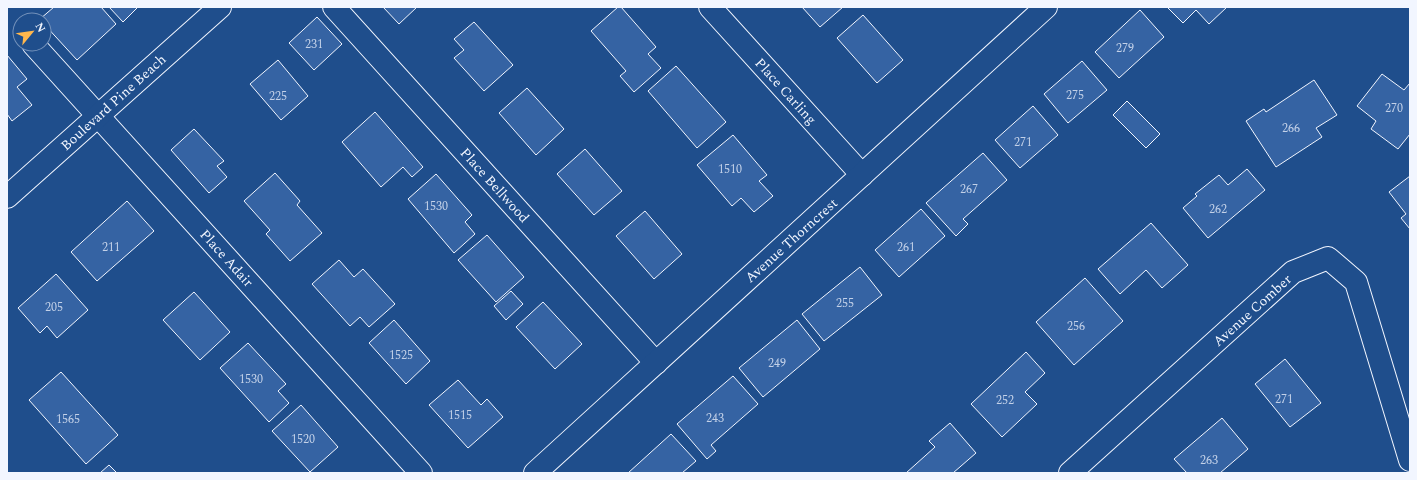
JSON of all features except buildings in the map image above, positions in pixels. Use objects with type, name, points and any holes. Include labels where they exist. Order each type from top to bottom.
[{"type":"street","name":"Boulevard Pine Beach","points":[[7,197],[220,7]]},
{"type":"street","name":"Place Bellwood","points":[[334,7],[656,363]]},
{"type":"street","name":"Place Carling","points":[[710,7],[862,175]]},
{"type":"street","name":"Avenue Thorncrest","points":[[535,473],[1046,7]]},
{"type":"street","name":"Place Adair","points":[[40,52],[421,473]]},
{"type":"street","name":"Avenue Comber","points":[[1070,473],[1293,272],[1328,258],[1356,282],[1410,460]]}]
